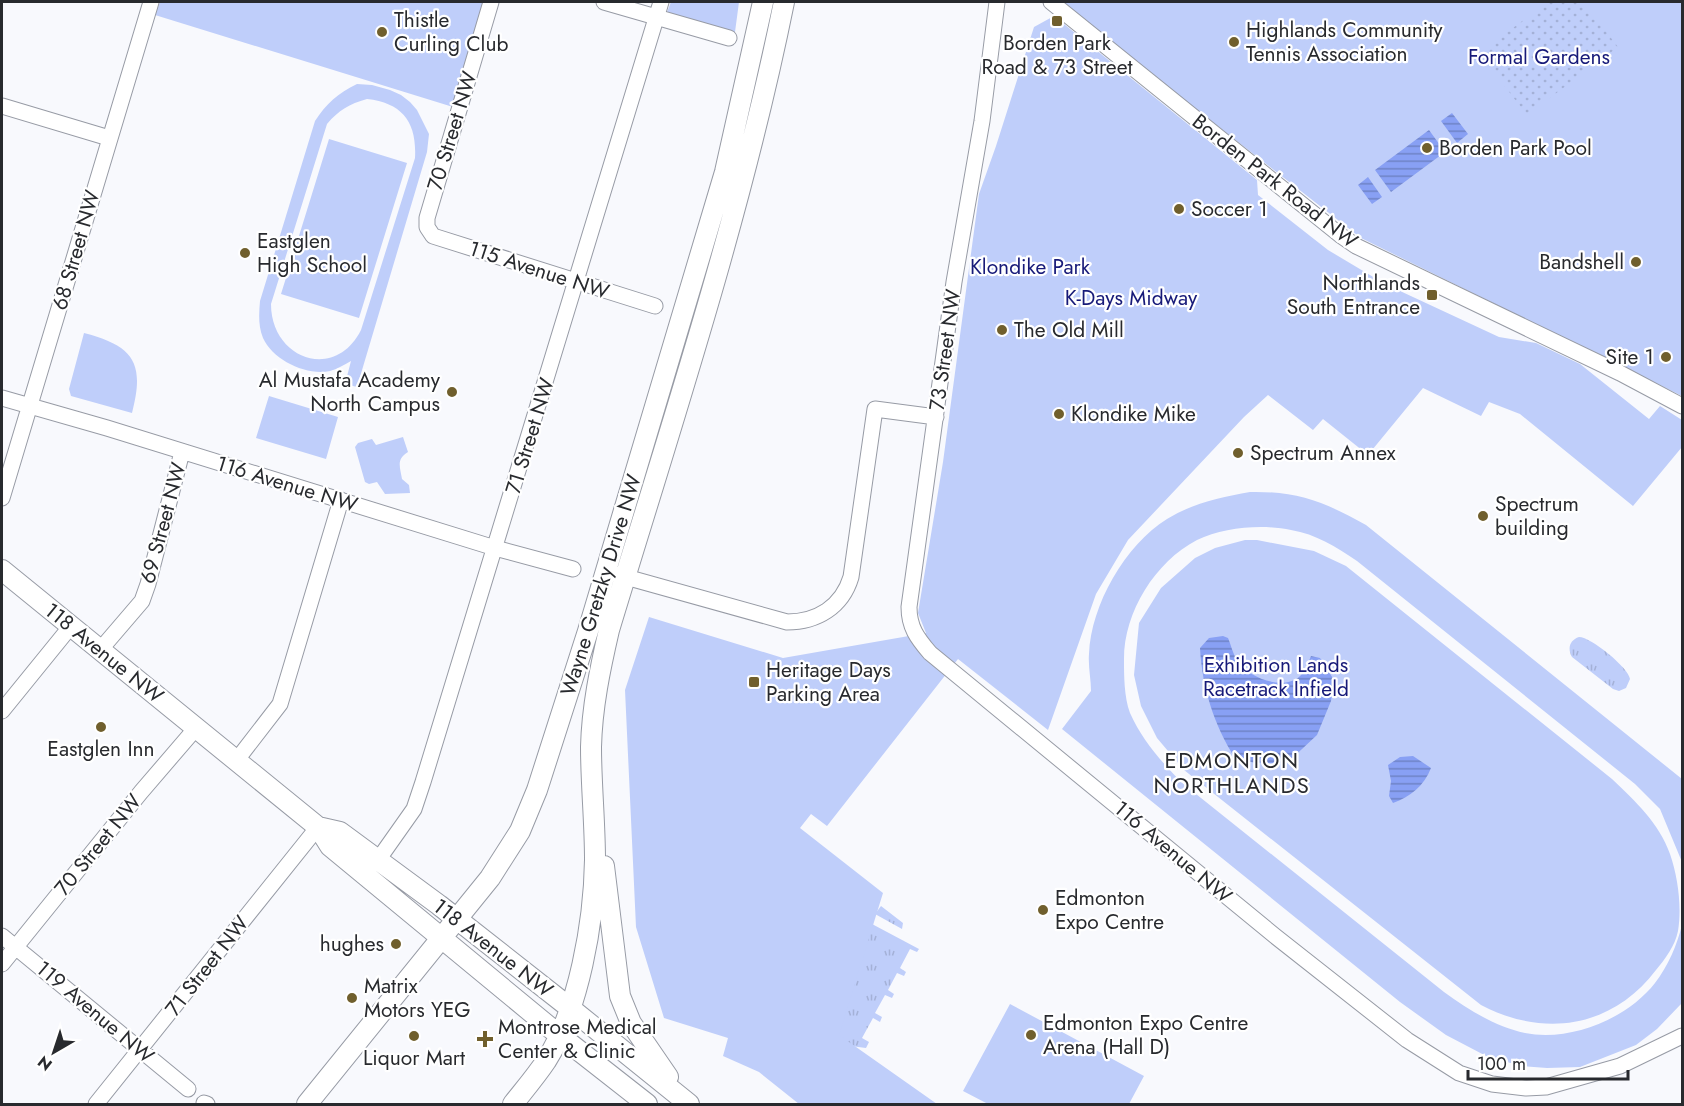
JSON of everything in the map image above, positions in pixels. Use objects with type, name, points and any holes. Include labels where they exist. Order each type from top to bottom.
[{"type":"main road","points":[[753,53],[755,2]]},
{"type":"main road","name":"Wayne Gretzky Drive NW","points":[[307,1104],[458,920],[508,852],[529,809],[552,746],[725,172],[763,2]]},
{"type":"main road","name":"Wayne Gretzky Drive NW","points":[[513,1104],[547,1060],[570,1008],[580,971],[593,894],[591,746],[596,683],[625,577],[733,221],[772,64],[784,2]]},
{"type":"main road","points":[[772,64],[795,2]]},
{"type":"main road","name":"118 Avenue NW","points":[[2,570],[318,826],[330,846],[559,1035],[647,1104]]},
{"type":"main road","points":[[593,798],[620,996],[631,1023],[649,1052],[691,1104]]},
{"type":"main road","name":"118 Avenue NW","points":[[318,826],[340,832],[378,860],[458,920],[691,1104]]},
{"type":"street","name":"68 Street NW","points":[[2,498],[151,2]]},
{"type":"street","name":"70 Street NW","points":[[427,227],[427,218],[491,2]]},
{"type":"street","points":[[604,2],[729,38]]},
{"type":"street","name":"71 Street NW","points":[[378,860],[414,809],[661,2]]},
{"type":"street","name":"73 Street NW","points":[[911,627],[909,607],[954,282],[982,121],[997,2]]},
{"type":"street","name":"Borden Park Road NW","points":[[1051,2],[1356,246],[1620,373],[1683,406]]},
{"type":"street","points":[[2,106],[109,138]]},
{"type":"street","name":"115 Avenue NW","points":[[427,227],[433,236],[655,306]]},
{"type":"street","name":"116 Avenue NW","points":[[2,398],[495,548],[573,569]]},
{"type":"street","points":[[605,571],[787,621],[799,622],[825,612],[840,601],[851,577],[875,409],[936,417]]},
{"type":"street","name":"69 Street NW","points":[[100,650],[142,601],[182,452]]},
{"type":"street","points":[[236,761],[280,704],[341,500]]},
{"type":"street","points":[[2,711],[71,626]]},
{"type":"street","name":"116 Avenue NW","points":[[911,627],[925,647],[943,663],[1275,936],[1407,1040],[1445,1066],[1472,1079],[1492,1084],[1526,1088],[1546,1087],[1620,1066],[1683,1035]]},
{"type":"street","name":"70 Street NW","points":[[2,964],[196,728]]},
{"type":"street","name":"71 Street NW","points":[[96,1104],[318,826]]},
{"type":"street","name":"119 Avenue NW","points":[[2,936],[188,1089]]},
{"type":"green space","points":[[160,2],[485,2],[453,107],[155,15]]},
{"type":"green space","points":[[671,2],[739,2],[735,32],[667,12]]},
{"type":"green space","points":[[1059,2],[1682,2],[1682,396],[1361,238]]},
{"type":"green space","name":"Formal Gardens","points":[[1548,2],[1583,2],[1618,47],[1527,115],[1479,53]]},
{"type":"green space","name":"K-Days Midway","points":[[1054,16],[1257,180],[1258,195],[1328,250],[1385,284],[1499,337],[1536,343],[1580,364],[1649,419],[1660,406],[1682,420],[1682,447],[1633,506],[1520,414],[1489,402],[1481,416],[1423,388],[1368,455],[1323,419],[1313,430],[1268,395],[1244,417],[1128,540],[1096,594],[1048,730],[958,659],[827,826],[811,814],[800,828],[883,893],[839,1035],[937,1104],[799,1104],[759,1072],[723,1056],[728,1038],[664,1018],[636,927],[625,690],[649,617],[783,658],[926,633],[918,613],[943,462],[979,194],[1034,27]]},
{"type":"green space","points":[[357,84],[372,85],[401,95],[417,110],[429,134],[427,152],[357,387],[345,384],[351,361],[333,370],[321,372],[301,369],[282,359],[274,353],[263,338],[259,320],[260,301],[315,121],[333,100]],"holes":[[[367,99],[379,101],[399,110],[405,117],[413,135],[415,158],[361,330],[350,346],[336,356],[321,359],[306,357],[293,350],[281,339],[274,323],[271,304],[327,124],[340,111],[355,103]]]},
{"type":"green space","points":[[329,139],[407,163],[359,318],[281,294]]},
{"type":"green space","points":[[84,333],[114,344],[132,359],[137,381],[132,413],[71,396],[69,389]]},
{"type":"green space","points":[[269,396],[338,417],[326,459],[256,438]]},
{"type":"green space","points":[[403,437],[408,452],[400,460],[400,467],[402,479],[409,485],[410,493],[385,494],[377,482],[369,484],[365,482],[355,447],[358,443],[372,439],[376,445]]},
{"type":"green space","points":[[1250,492],[1297,496],[1324,504],[1366,525],[1682,779],[1682,862],[1660,809],[1635,784],[1357,561],[1326,542],[1300,532],[1256,527],[1219,532],[1197,540],[1182,550],[1155,575],[1136,606],[1125,641],[1124,659],[1128,707],[1146,741],[1181,782],[1444,992],[1482,1017],[1514,1030],[1542,1035],[1579,1031],[1613,1017],[1629,1007],[1643,996],[1660,976],[1672,955],[1682,925],[1682,1003],[1657,1029],[1636,1045],[1580,1067],[1547,1068],[1522,1066],[1488,1057],[1446,1035],[1400,1002],[1062,729],[1091,691],[1089,654],[1091,635],[1103,597],[1124,560],[1152,530],[1177,513],[1207,501]]},
{"type":"green space","name":"Exhibition Lands Racetrack Infield","points":[[1245,540],[1257,540],[1314,551],[1346,566],[1612,779],[1646,814],[1660,832],[1670,854],[1677,882],[1680,912],[1677,937],[1672,947],[1638,990],[1619,1005],[1576,1022],[1552,1024],[1529,1022],[1481,1005],[1184,770],[1157,738],[1141,706],[1134,675],[1139,623],[1161,588],[1195,558],[1215,548]]},
{"type":"green space","points":[[1579,637],[1600,647],[1617,661],[1630,679],[1626,688],[1619,691],[1613,689],[1572,657],[1570,645]]},
{"type":"green space","points":[[881,906],[903,923],[902,929],[875,914]]},
{"type":"green space","points":[[872,924],[919,949],[917,952],[910,949],[900,968],[906,972],[904,976],[897,973],[888,990],[894,994],[892,998],[885,995],[875,1013],[882,1017],[880,1022],[873,1018],[862,1038],[869,1042],[866,1048],[835,1044]]},
{"type":"green space","name":"Edmonton Expo Centre Arena (Hall D)","points":[[1010,1004],[1144,1076],[1129,1104],[988,1104],[963,1091]]},
{"type":"water","points":[[1452,113],[1468,134],[1457,143],[1441,121]]},
{"type":"water","points":[[1429,130],[1445,152],[1391,192],[1375,170]]},
{"type":"water","points":[[1368,177],[1382,197],[1372,204],[1358,185]]},
{"type":"water","points":[[1223,636],[1228,638],[1242,666],[1257,677],[1275,682],[1292,681],[1303,673],[1311,656],[1320,658],[1334,680],[1331,701],[1317,735],[1287,763],[1255,763],[1235,758],[1221,732],[1206,691],[1200,648],[1209,638]]},
{"type":"water","points":[[1413,756],[1431,768],[1416,790],[1393,803],[1389,796],[1391,781],[1388,765],[1400,757]]},
{"type":"place","name":"Borden Park Road & 73 Street","points":[[1057,21]]},
{"type":"place","name":"Thistle Curling Club","points":[[382,32]]},
{"type":"place","name":"Highlands Community Tennis Association","points":[[1234,42]]},
{"type":"place","name":"Borden Park Pool","points":[[1427,148]]},
{"type":"place","name":"Soccer 1","points":[[1179,209]]},
{"type":"place","name":"Eastglen High School","points":[[245,253]]},
{"type":"place","name":"Bandshell","points":[[1636,262]]},
{"type":"place","name":"Northlands South Entrance","points":[[1432,295]]},
{"type":"place","name":"The Old Mill","points":[[1002,330]]},
{"type":"place","name":"Site 1","points":[[1666,357]]},
{"type":"place","name":"Al Mustafa Academy North Campus","points":[[452,392]]},
{"type":"place","name":"Klondike Mike","points":[[1059,414]]},
{"type":"place","name":"Spectrum Annex","points":[[1238,453]]},
{"type":"place","name":"Spectrum building","points":[[1483,516]]},
{"type":"place","name":"Heritage Days Parking Area","points":[[754,682]]},
{"type":"place","name":"Eastglen Inn","points":[[101,727]]},
{"type":"place","name":"Edmonton Expo Centre","points":[[1043,910]]},
{"type":"place","name":"hughes","points":[[396,944]]},
{"type":"place","name":"Matrix Motors YEG","points":[[352,998]]},
{"type":"place","name":"Edmonton Expo Centre Arena (Hall D)","points":[[1031,1035]]},
{"type":"place","name":"Liquor Mart","points":[[414,1036]]},
{"type":"place","name":"Montrose Medical Center & Clinic","points":[[485,1039]]},
{"type":"district","name":"EDMONTON NORTHLANDS","points":[[1232,772]]},
{"type":"park label","name":"Klondike Park","points":[[1030,267]]}]
